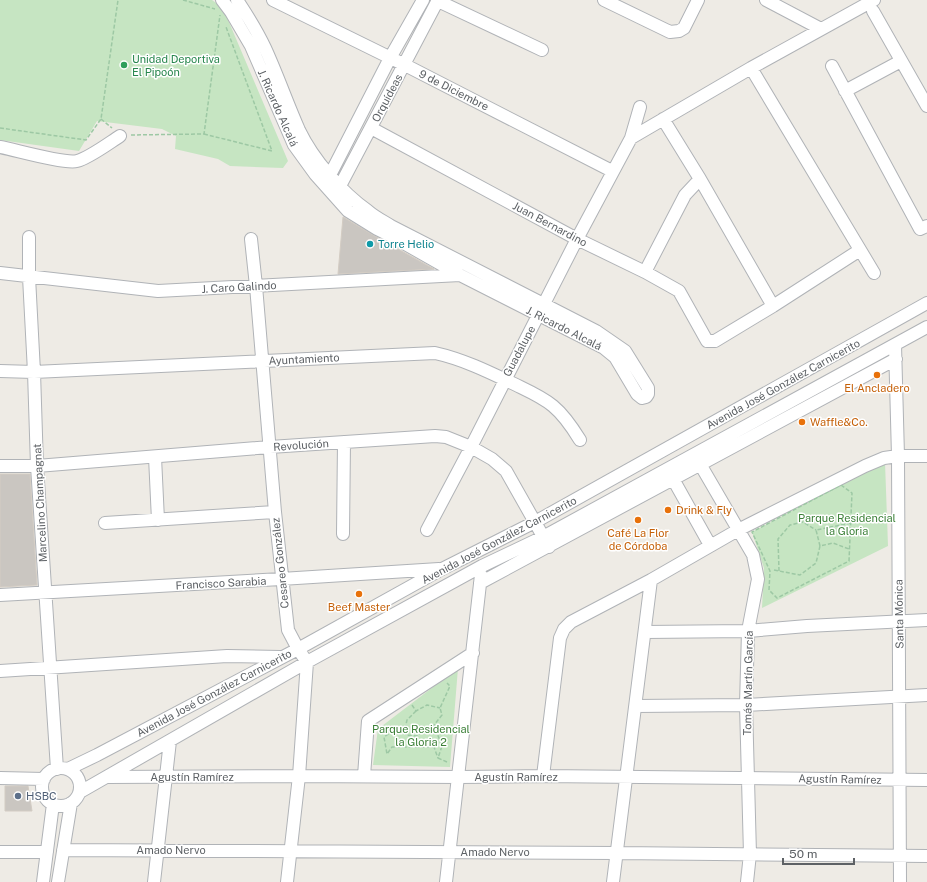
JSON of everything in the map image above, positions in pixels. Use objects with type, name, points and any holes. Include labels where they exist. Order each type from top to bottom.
[{"type":"street","name":"J. Ricardo Alcalá","points":[[237,0],[251,21],[265,47],[300,131],[327,179]]},
{"type":"street","name":"9 de Diciembre","points":[[273,0],[405,65],[612,171]]},
{"type":"street","name":"Orquídeas","points":[[327,179],[390,58],[423,0]]},
{"type":"street","name":"Orquídeas","points":[[336,190],[405,65],[438,0]]},
{"type":"street","points":[[438,0],[542,50]]},
{"type":"street","points":[[604,0],[670,32],[679,32],[684,28],[698,0]]},
{"type":"street","points":[[766,0],[821,29]]},
{"type":"street","name":"J. Ricardo Alcalá","points":[[221,5],[231,12],[251,46],[294,145],[327,179],[336,190],[348,211],[460,275],[541,310],[596,332],[625,351],[648,388],[648,394],[646,397],[642,398],[637,394],[615,357],[604,348],[541,310],[479,272],[368,212],[336,190]]},
{"type":"street","points":[[631,138],[821,29],[874,6],[901,61],[927,106]]},
{"type":"street","points":[[845,91],[901,61]]},
{"type":"street","points":[[832,66],[920,229],[927,226]]},
{"type":"street","points":[[751,68],[874,273]]},
{"type":"street","name":"Guadalupe","points":[[427,530],[471,448],[504,380],[612,171],[631,138],[640,107]]},
{"type":"street","points":[[663,120],[700,179],[773,306],[860,250]]},
{"type":"street","name":"Juan Bernardino","points":[[371,128],[577,239],[645,272],[679,291],[707,341],[715,341],[773,306]]},
{"type":"street","points":[[0,147],[65,162],[77,161],[88,156],[120,136]]},
{"type":"street","points":[[645,272],[685,194],[700,179]]},
{"type":"street","name":"Marcelino Champagnat","points":[[29,237],[29,277],[37,466],[50,667],[62,769]]},
{"type":"street","name":"Cesareo González","points":[[251,239],[281,579],[288,630],[307,662]]},
{"type":"street","name":"J. Caro Galindo","points":[[0,273],[158,292],[460,275],[479,272]]},
{"type":"street","name":"Avenida José González Carnicerito","points":[[62,769],[104,752],[298,649],[442,569],[535,522],[927,303]]},
{"type":"street","name":"Avenida José González Carnicerito","points":[[80,792],[307,662],[482,566],[546,542],[702,451],[927,327]]},
{"type":"street","name":"Santa Mónica","points":[[895,345],[898,456],[900,882]]},
{"type":"street","name":"Ayuntamiento","points":[[0,371],[34,372],[435,353],[454,357],[538,396],[552,406],[569,424],[580,440]]},
{"type":"street","points":[[480,583],[546,542],[673,479],[896,358]]},
{"type":"street","name":"Revolución","points":[[0,466],[37,466],[270,447],[435,436],[446,437],[492,459],[506,471],[546,542]]},
{"type":"street","points":[[343,534],[344,442]]},
{"type":"street","points":[[700,464],[702,451]]},
{"type":"street","points":[[543,776],[560,638],[564,629],[571,622],[651,580],[738,530],[865,466],[884,458],[898,456],[927,456]]},
{"type":"street","points":[[155,457],[158,520]]},
{"type":"street","name":"Tomás Martín García","points":[[700,464],[753,555],[758,579],[748,631],[746,704],[750,854],[747,882]]},
{"type":"street","points":[[673,479],[710,545]]},
{"type":"street","points":[[105,523],[275,512]]},
{"type":"street","points":[[446,882],[482,566]]},
{"type":"street","name":"Francisco Sarabia","points":[[0,595],[442,569]]},
{"type":"street","points":[[613,882],[651,580]]},
{"type":"street","points":[[645,632],[748,631],[807,626],[927,620]]},
{"type":"street","points":[[364,776],[368,721],[473,653]]},
{"type":"street","points":[[0,670],[227,656],[281,657]]},
{"type":"street","points":[[287,882],[299,776],[307,662]]},
{"type":"street","points":[[636,706],[746,704],[927,695]]},
{"type":"street","points":[[154,882],[170,741]]},
{"type":"street","points":[[62,769],[74,773],[78,778],[80,792],[77,799],[62,806],[53,804],[46,798],[42,789],[44,779],[50,772],[62,769]]},
{"type":"street","name":"Agustín Ramírez","points":[[106,777],[543,776],[927,780]]},
{"type":"street","points":[[0,778],[44,779]]},
{"type":"street","points":[[58,882],[62,850],[71,803]]},
{"type":"street","points":[[43,882],[53,804]]},
{"type":"street","name":"Amado Nervo","points":[[62,850],[927,856]]},
{"type":"street","points":[[0,852],[47,852]]},
{"type":"path","points":[[0,128],[86,140],[101,119],[118,0]]},
{"type":"path","points":[[183,0],[221,5]]},
{"type":"path","points":[[221,5],[223,17]]},
{"type":"path","points":[[204,134],[221,5]]},
{"type":"path","points":[[101,119],[120,136],[204,134],[272,151],[226,25]]},
{"type":"path","points":[[841,485],[852,493],[851,523],[848,561],[777,598],[769,590],[770,571],[752,532],[841,485]]},
{"type":"path","points":[[778,571],[778,539],[790,525],[803,522],[816,530],[851,523]]},
{"type":"path","points":[[774,570],[800,575],[816,563],[820,546],[816,530]]},
{"type":"path","points":[[820,546],[832,543],[849,550]]},
{"type":"path","points":[[440,708],[427,705],[416,711],[407,720],[404,729],[406,735],[416,736],[434,725],[442,715],[440,708],[450,686],[443,680]]},
{"type":"path","points":[[412,704],[416,711]]},
{"type":"path","points":[[434,725],[442,746],[438,758]]},
{"type":"path","points":[[404,729],[395,729],[384,737],[387,754],[392,747],[434,747],[438,758],[447,762]]},
{"type":"green space","name":"Unidad Deportiva El Pipoón","points":[[0,0],[212,0],[223,8],[288,161],[283,168],[230,166],[218,159],[175,149],[176,136],[162,129],[97,121],[79,151],[0,140]]},
{"type":"green space","name":"Parque Residencial la Gloria","points":[[885,462],[888,546],[762,608],[764,568],[752,532]]},
{"type":"green space","name":"Parque Residencial la Gloria 2","points":[[458,668],[450,767],[373,765],[378,729]]},
{"type":"building","name":"Torre Helio","points":[[343,217],[373,235],[434,269],[338,274]]},
{"type":"building","points":[[0,474],[30,474],[37,585],[0,587]]},
{"type":"building","name":"HSBC","points":[[5,786],[28,786],[32,811],[5,811]]},
{"type":"place","name":"Unidad Deportiva El Pipoón","points":[[124,65]]},
{"type":"place","name":"Torre Helio","points":[[370,244]]},
{"type":"place","name":"El Ancladero","points":[[877,375]]},
{"type":"place","name":"Waffle&Co.","points":[[802,422]]},
{"type":"place","name":"Drink & Fly","points":[[668,510]]},
{"type":"place","name":"Café La Flor de Córdoba","points":[[638,520]]},
{"type":"place","name":"Beef Master","points":[[359,594]]},
{"type":"place","name":"HSBC","points":[[18,796]]}]
